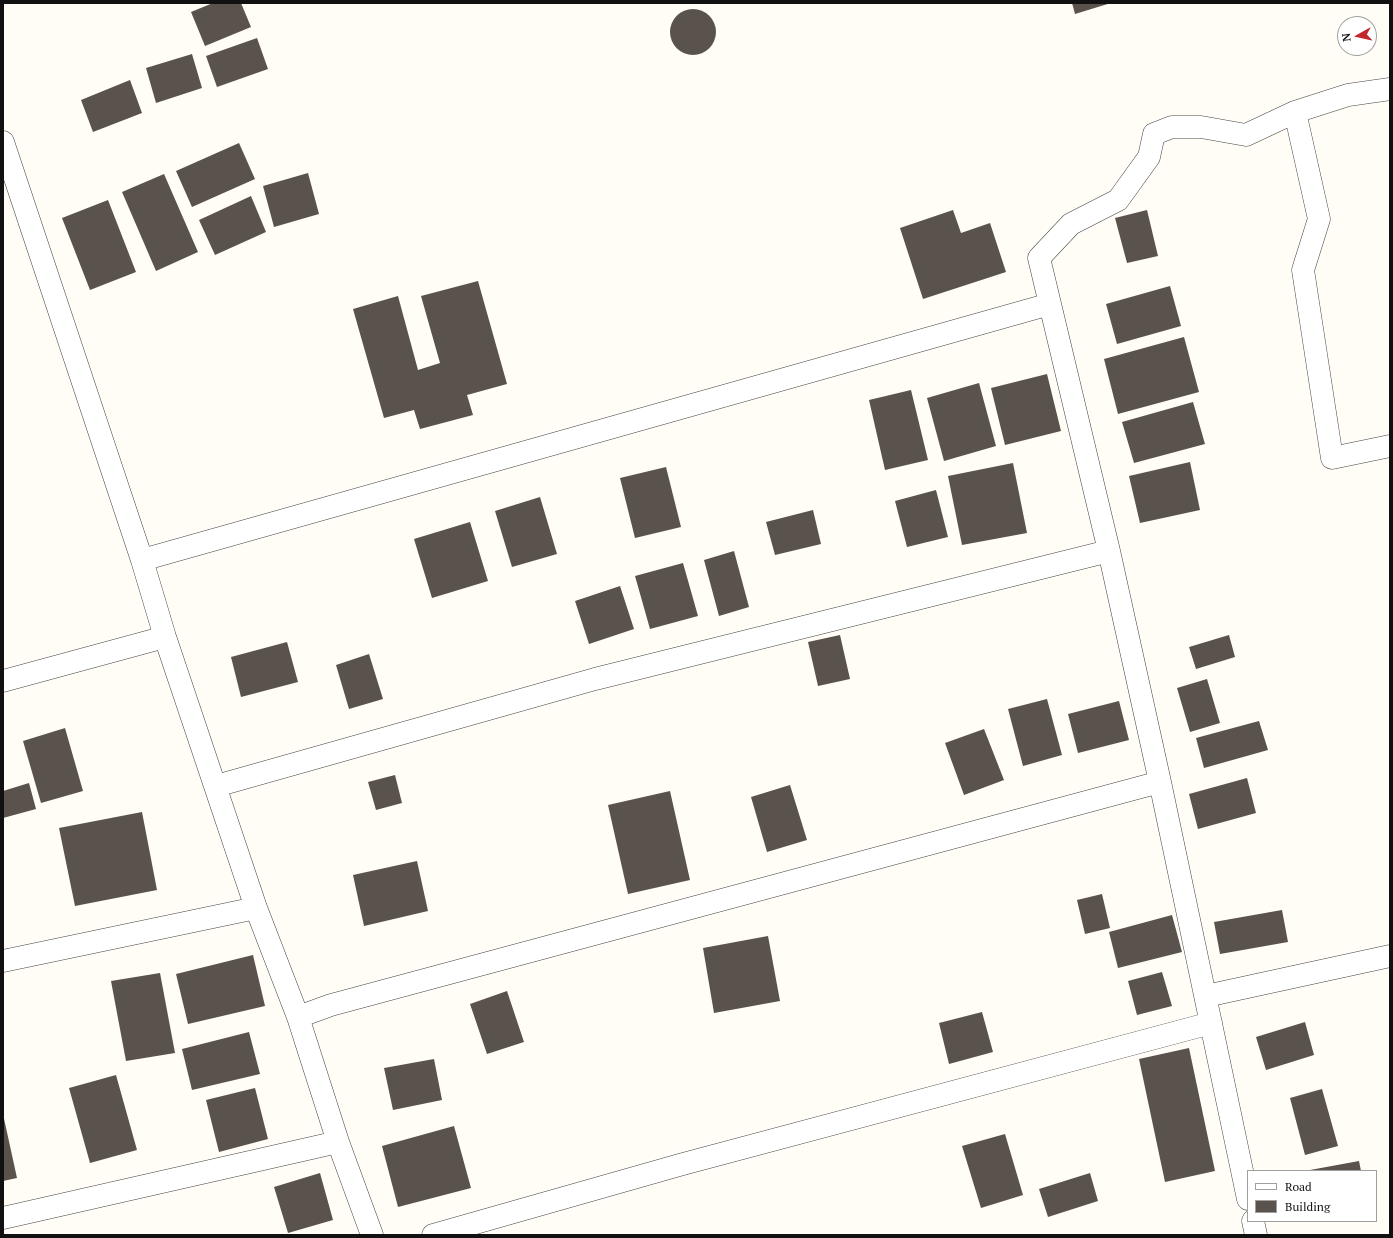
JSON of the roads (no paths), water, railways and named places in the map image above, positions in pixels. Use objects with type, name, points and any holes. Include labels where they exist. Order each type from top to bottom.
[{"type":"street","points":[[1247,1194],[1206,996],[1109,551],[1039,258],[1071,224],[1118,200],[1149,158],[1154,134],[1172,127],[1201,127],[1246,135],[1295,112],[1348,95],[1390,89]]},
{"type":"street","points":[[1295,112],[1319,219],[1303,270],[1332,458],[1390,446]]},
{"type":"street","points":[[3,142],[142,560],[165,637],[256,908],[298,1017],[338,1142],[372,1235]]},
{"type":"street","points":[[142,560],[1050,304]]},
{"type":"street","points":[[216,786],[595,679],[1109,551]]},
{"type":"street","points":[[3,681],[165,637]]},
{"type":"street","points":[[298,1017],[331,1005],[1160,782]]},
{"type":"street","points":[[3,961],[256,908]]},
{"type":"street","points":[[1206,996],[1390,956]]},
{"type":"street","points":[[433,1235],[683,1164],[1211,1023]]},
{"type":"street","points":[[3,1218],[338,1142]]},
{"type":"street","points":[[1253,1222],[1256,1235]]}]
